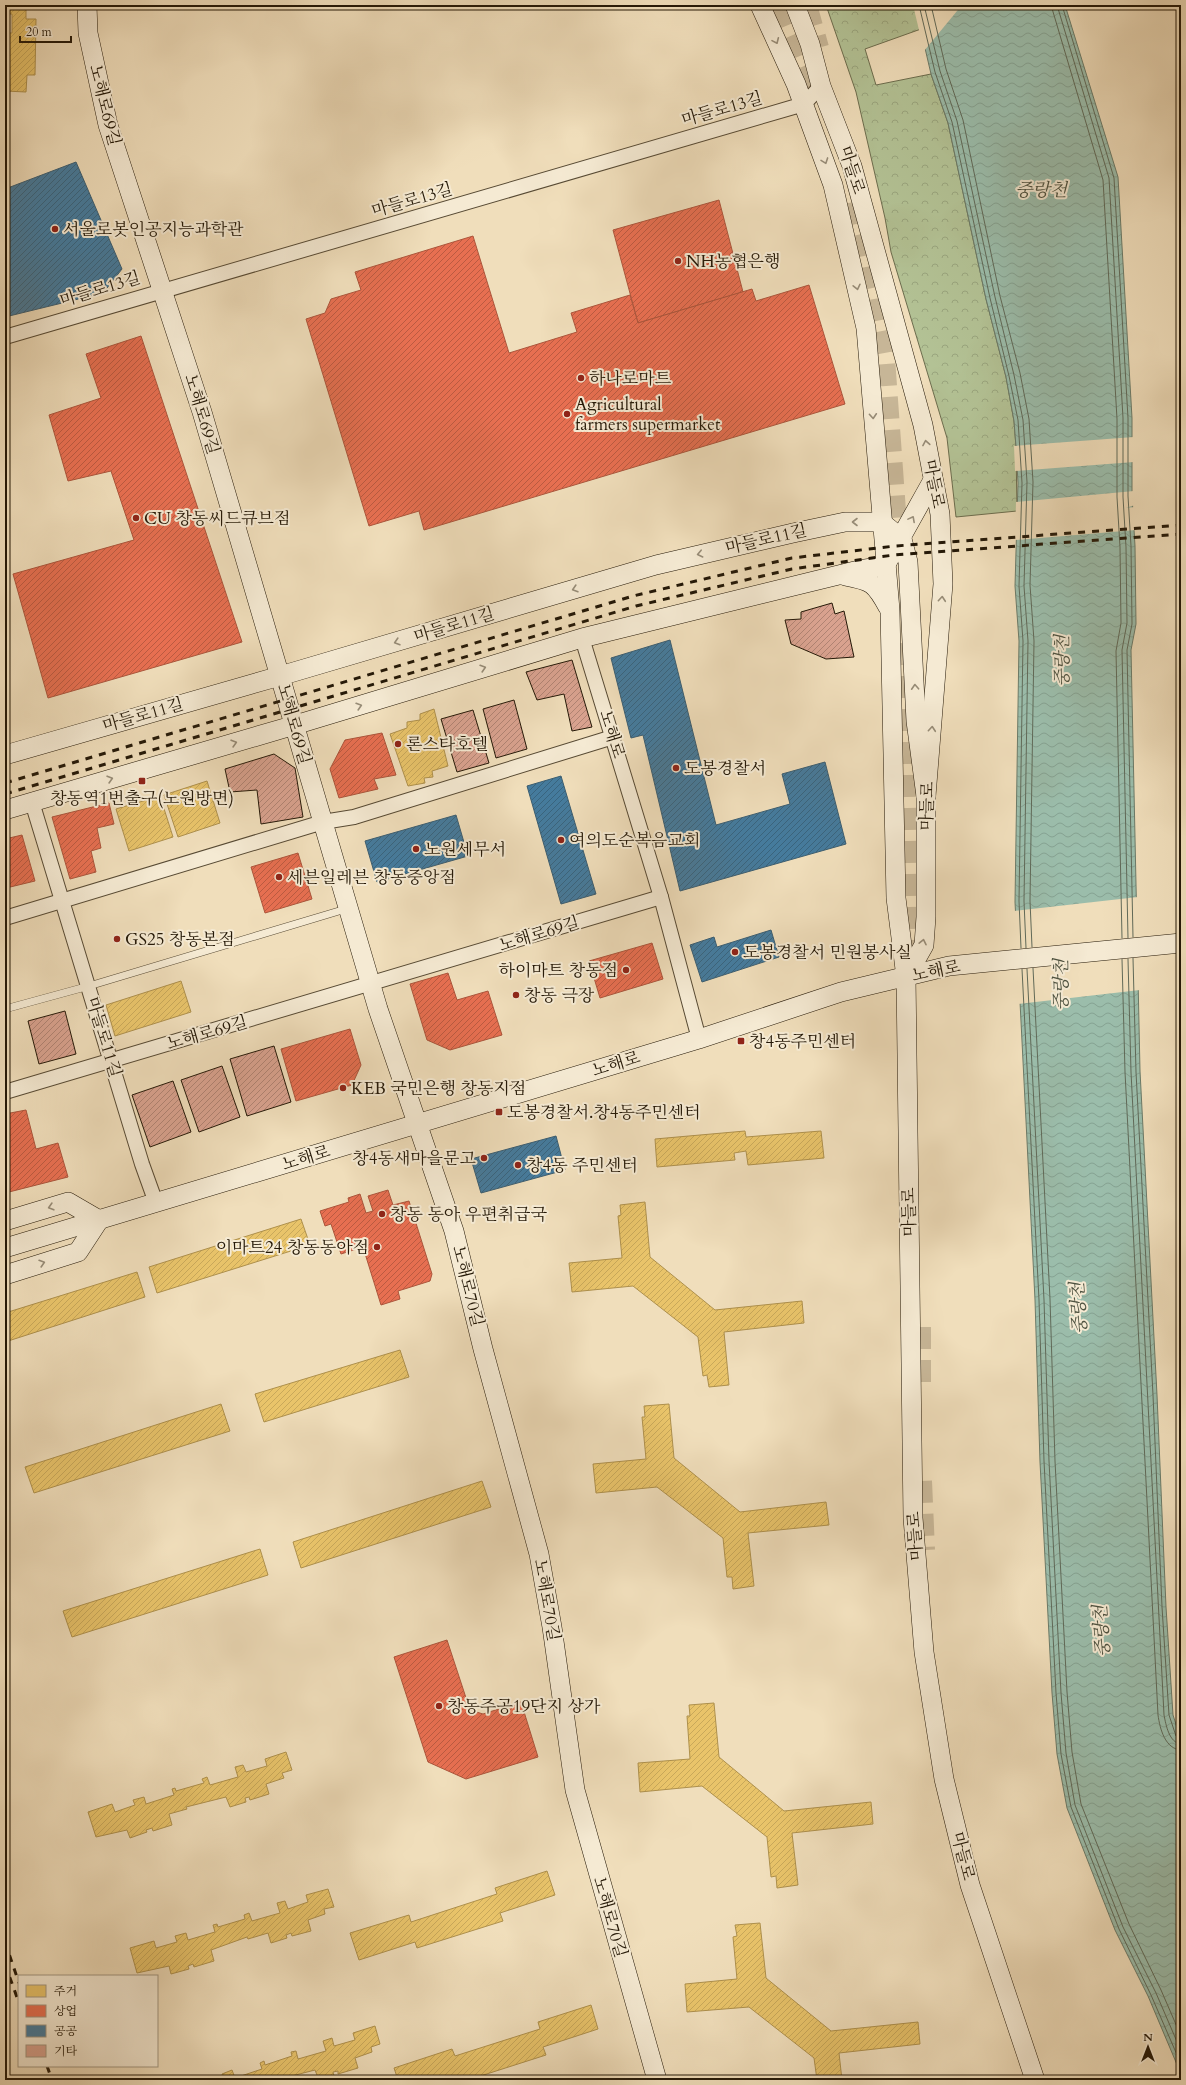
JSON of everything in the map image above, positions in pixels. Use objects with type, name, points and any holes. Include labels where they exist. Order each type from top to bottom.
[{"type":"main road","name":"노해로69길","points":[[87,5],[88,33],[108,125],[202,412],[371,985],[418,1124]]},
{"type":"main road","name":"마들로","points":[[760,5],[804,104],[834,185],[866,328],[881,522],[890,610],[896,898],[906,977],[913,1518],[924,1652],[944,1778],[970,1885],[1034,2080]]},
{"type":"main road","name":"마들로","points":[[795,5],[810,44],[821,86],[852,166],[923,425],[940,514],[943,584],[926,796],[926,917],[924,945],[906,977]]},
{"type":"main road","points":[[5,810],[295,725],[582,638],[838,575],[885,566],[902,539],[933,480]]},
{"type":"main road","name":"마들로11길","points":[[5,755],[280,676],[656,564],[793,532],[845,522],[881,522]]},
{"type":"main road","points":[[881,522],[902,539],[908,562],[916,721],[926,796]]},
{"type":"main road","points":[[838,575],[866,580],[878,589],[890,610]]},
{"type":"main road","name":"노해로","points":[[5,1248],[699,1039],[841,992],[949,966],[1181,943]]},
{"type":"main road","name":"노해로70길","points":[[418,1124],[454,1231],[483,1349],[539,1554],[552,1627],[575,1790],[657,2080]]},
{"type":"main road","points":[[5,1220],[68,1202],[98,1220],[78,1252],[5,1275]]},
{"type":"street","points":[[804,104],[821,86]]},
{"type":"street","name":"마들로13길","points":[[5,337],[804,104]]},
{"type":"street","name":"노해로","points":[[582,638],[661,897],[699,1039]]},
{"type":"street","points":[[5,918],[324,822],[354,817],[612,737]]},
{"type":"street","name":"마들로11길","points":[[32,802],[112,1061],[142,1164],[156,1203]]},
{"type":"street","name":"노해로69길","points":[[5,1092],[371,985],[661,897]]},
{"type":"lane","points":[[5,1010],[349,908]]},
{"type":"green space","points":[[826,5],[915,5],[921,29],[865,49],[876,85],[931,74],[948,123],[986,299],[1006,377],[1014,421],[1017,511],[956,517],[947,438],[891,252],[885,218],[856,92]]},
{"type":"water","name":"중랑천","points":[[915,5],[1065,5],[1118,177],[1132,418],[1132,496],[1135,546],[1136,624],[1131,650],[1140,1071],[1157,1395],[1166,1607],[1173,1715],[1181,1740],[1181,2074],[1148,1996],[1115,1930],[1067,1808],[1057,1754],[1052,1693],[1040,1462],[1035,1300],[1015,902],[1019,641],[1015,586],[1018,483],[1014,421],[1006,377],[986,299],[948,123],[931,74]]},
{"type":"pier","points":[[913,5],[962,5],[924,51]]},
{"type":"pier","points":[[1134,437],[1134,462],[1015,471],[1014,446]]},
{"type":"pier","points":[[1134,491],[1135,505],[1126,508],[1135,507],[1136,530],[1015,540],[1016,502]]},
{"type":"pier","points":[[1138,897],[1140,990],[1018,1004],[1014,911]]},
{"type":"building: 주거","points":[[5,5],[26,5],[26,19],[36,19],[35,75],[27,75],[26,92],[5,91],[5,75],[9,75],[9,54],[5,54],[5,33],[12,33],[12,14],[5,14]]},
{"type":"building: 주거","points":[[434,709],[448,766],[432,771],[433,777],[424,778],[425,783],[408,786],[390,734],[407,728],[407,722],[420,720],[420,714]]},
{"type":"building: 주거","points":[[207,781],[220,823],[178,837],[164,795]]},
{"type":"building: 주거","points":[[160,796],[173,837],[129,851],[116,809]]},
{"type":"building: 주거","points":[[181,981],[191,1012],[115,1036],[106,1005]]},
{"type":"building: 주거","points":[[745,1131],[746,1137],[821,1131],[824,1158],[748,1165],[746,1151],[734,1153],[735,1160],[657,1167],[655,1139]]},
{"type":"building: 주거","points":[[645,1202],[650,1257],[715,1310],[802,1301],[804,1323],[724,1332],[729,1385],[709,1387],[707,1375],[703,1376],[698,1337],[633,1286],[572,1292],[569,1263],[622,1258],[618,1216],[621,1215],[620,1205]]},
{"type":"building: 주거","points":[[301,1219],[310,1245],[157,1293],[149,1267]]},
{"type":"building: 주거","points":[[137,1272],[145,1297],[5,1342],[5,1313]]},
{"type":"building: 주거","points":[[400,1350],[409,1377],[264,1422],[255,1394]]},
{"type":"building: 주거","points":[[221,1404],[230,1431],[34,1493],[25,1467]]},
{"type":"building: 주거","points":[[669,1404],[674,1458],[740,1512],[826,1502],[829,1525],[748,1533],[754,1586],[733,1589],[732,1577],[727,1577],[723,1538],[657,1487],[596,1493],[593,1464],[646,1459],[642,1417],[645,1417],[644,1406]]},
{"type":"building: 주거","points":[[482,1481],[491,1507],[301,1568],[293,1542]]},
{"type":"building: 주거","points":[[260,1549],[268,1575],[72,1637],[63,1611]]},
{"type":"building: 주거","points":[[714,1703],[719,1757],[784,1811],[871,1802],[873,1824],[792,1833],[798,1885],[777,1888],[776,1876],[771,1877],[767,1837],[702,1786],[640,1792],[638,1763],[690,1759],[687,1716],[690,1716],[689,1705]]},
{"type":"building: 주거","points":[[286,1752],[292,1770],[282,1773],[284,1778],[266,1784],[269,1794],[250,1800],[249,1797],[245,1798],[246,1802],[230,1807],[226,1797],[186,1807],[187,1809],[169,1814],[172,1825],[153,1831],[152,1828],[146,1830],[147,1832],[130,1838],[127,1830],[96,1837],[88,1812],[112,1804],[115,1812],[135,1805],[133,1800],[144,1797],[146,1804],[174,1795],[172,1789],[175,1788],[176,1791],[204,1783],[202,1779],[207,1777],[210,1785],[238,1777],[235,1767],[243,1765],[246,1772],[267,1766],[265,1759]]},
{"type":"building: 주거","points":[[547,1871],[555,1895],[500,1913],[503,1921],[417,1948],[415,1942],[359,1960],[350,1933],[409,1915],[411,1922],[497,1894],[495,1888]]},
{"type":"building: 주거","points":[[328,1889],[334,1907],[324,1909],[325,1914],[308,1920],[311,1931],[292,1936],[291,1933],[286,1935],[287,1938],[271,1943],[268,1933],[248,1939],[247,1937],[211,1950],[214,1961],[194,1967],[193,1964],[188,1966],[189,1969],[171,1974],[169,1966],[137,1973],[130,1948],[154,1941],[156,1948],[177,1942],[175,1936],[186,1933],[188,1940],[215,1932],[213,1925],[217,1924],[218,1927],[245,1919],[244,1915],[249,1913],[252,1921],[280,1913],[277,1903],[285,1901],[288,1909],[308,1902],[306,1895]]},
{"type":"building: 주거","points":[[760,1923],[766,1978],[831,2031],[918,2022],[920,2044],[839,2053],[842,2080],[817,2080],[814,2058],[749,2007],[687,2012],[685,1984],[737,1979],[733,1937],[737,1936],[735,1925]]},
{"type":"building: 주거","points":[[591,2005],[598,2029],[543,2047],[546,2055],[468,2080],[460,2080],[459,2077],[448,2080],[398,2080],[394,2068],[452,2049],[455,2056],[540,2029],[538,2022]]},
{"type":"building: 주거","points":[[375,2026],[380,2044],[371,2047],[372,2052],[355,2058],[358,2068],[338,2074],[338,2071],[333,2072],[334,2076],[319,2080],[315,2070],[276,2080],[222,2080],[224,2079],[222,2074],[232,2070],[235,2078],[262,2069],[260,2063],[264,2061],[265,2065],[292,2056],[291,2052],[296,2051],[298,2059],[326,2051],[323,2041],[332,2038],[334,2046],[355,2040],[353,2033]]},
{"type":"building: 상업","name":"NH농협은행","points":[[719,200],[743,292],[638,323],[613,230]]},
{"type":"building: 상업","name":"하나로마트","points":[[473,236],[509,353],[577,332],[571,313],[630,295],[638,323],[752,289],[756,301],[809,285],[845,404],[424,530],[419,511],[369,526],[306,319],[325,313],[331,299],[361,290],[355,272]]},
{"type":"building: 상업","points":[[141,336],[242,642],[48,698],[13,574],[134,540],[111,471],[68,481],[49,415],[101,398],[86,354]]},
{"type":"building: 상업","points":[[382,733],[396,775],[374,779],[378,789],[339,798],[330,769],[345,740]]},
{"type":"building: 상업","points":[[109,803],[114,824],[97,828],[101,848],[91,851],[96,872],[70,879],[52,817]]},
{"type":"building: 상업","points":[[22,835],[35,881],[6,888],[5,839]]},
{"type":"building: 상업","points":[[298,853],[312,899],[265,913],[251,867]]},
{"type":"building: 상업","name":"하이마트 창동점","points":[[652,943],[663,979],[600,998],[589,961]]},
{"type":"building: 상업","points":[[448,973],[457,1000],[488,991],[502,1035],[450,1050],[427,1040],[410,984]]},
{"type":"building: 상업","points":[[350,1029],[361,1065],[352,1085],[296,1101],[281,1049]]},
{"type":"building: 상업","points":[[26,1110],[36,1149],[58,1143],[68,1177],[5,1193],[5,1114]]},
{"type":"building: 상업","points":[[388,1190],[393,1205],[409,1201],[432,1274],[430,1281],[398,1291],[400,1299],[381,1305],[363,1247],[341,1254],[331,1224],[325,1226],[320,1211],[349,1202],[348,1198],[360,1194],[366,1213],[373,1211],[368,1196]]},
{"type":"building: 상업","name":"창동주공19단지 상가","points":[[447,1640],[470,1710],[483,1714],[521,1702],[538,1757],[466,1779],[428,1762],[394,1657]]},
{"type":"building: 공공","name":"서울로봇인공지능과학관","points":[[76,162],[122,269],[103,293],[5,317],[5,189]]},
{"type":"building: 공공","name":"도봉경찰서","points":[[670,640],[716,825],[790,804],[782,774],[825,762],[846,844],[680,891],[643,735],[631,738],[611,658]]},
{"type":"building: 공공","name":"여의도순복음교회","points":[[561,776],[596,894],[561,904],[527,786]]},
{"type":"building: 공공","name":"노원세무서","points":[[456,815],[468,856],[377,882],[365,841]]},
{"type":"building: 공공","name":"도봉경찰서 민원봉사실","points":[[771,930],[779,957],[702,982],[690,945],[714,937],[717,947]]},
{"type":"building: 공공","name":"창4동 주민센터","points":[[556,1136],[565,1170],[481,1193],[471,1159]]},
{"type":"building: 기타","points":[[430,5],[493,5],[479,8],[446,8]]},
{"type":"building: 기타","points":[[832,603],[835,614],[844,611],[854,657],[826,659],[791,644],[785,620],[801,619],[801,612]]},
{"type":"building: 기타","points":[[572,660],[592,727],[572,731],[564,694],[537,700],[526,672]]},
{"type":"building: 기타","points":[[514,700],[527,749],[496,758],[483,709]]},
{"type":"building: 기타","points":[[473,710],[489,763],[457,772],[441,719]]},
{"type":"building: 기타","points":[[274,754],[295,768],[303,817],[261,824],[257,790],[230,792],[225,769]]},
{"type":"building: 기타","points":[[65,1011],[76,1054],[39,1064],[28,1021]]},
{"type":"building: 기타","points":[[274,1046],[291,1102],[247,1116],[230,1059]]},
{"type":"building: 기타","points":[[222,1066],[240,1117],[199,1132],[181,1080]]},
{"type":"building: 기타","points":[[173,1081],[191,1132],[150,1147],[132,1095]]},
{"type":"tunnel","points":[[779,5],[818,96]]},
{"type":"tunnel","points":[[806,5],[818,48]]},
{"type":"tunnel","points":[[854,202],[884,358],[898,553]]},
{"type":"tunnel","points":[[904,643],[910,956]]},
{"type":"tunnel","points":[[920,1327],[920,1392]]},
{"type":"tunnel","points":[[921,1481],[924,1550]]},
{"type":"railway","points":[[5,783],[633,596],[792,558],[895,546],[1181,525]]},
{"type":"railway","points":[[5,794],[636,606],[792,569],[894,555],[1181,534]]},
{"type":"railway","points":[[5,1942],[18,1980]]},
{"type":"railway","points":[[5,1964],[18,2000]]},
{"type":"railway","points":[[47,2067],[52,2080]]},
{"type":"place","name":"서울로봇인공지능과학관","points":[[55,229]]},
{"type":"place","name":"NH농협은행","points":[[678,261]]},
{"type":"place","name":"하나로마트","points":[[581,378]]},
{"type":"place","name":"Agricultural farmers supermarket","points":[[567,414]]},
{"type":"place","name":"CU 창동씨드큐브점","points":[[136,518]]},
{"type":"place","name":"론스타호텔","points":[[398,744]]},
{"type":"place","name":"도봉경찰서","points":[[676,768]]},
{"type":"place","name":"창동역1번출구(노원방면)","points":[[142,781]]},
{"type":"place","name":"여의도순복음교회","points":[[561,840]]},
{"type":"place","name":"노원세무서","points":[[416,849]]},
{"type":"place","name":"세븐일레븐 창동중앙점","points":[[279,877]]},
{"type":"place","name":"GS25 창동본점","points":[[117,939]]},
{"type":"place","name":"도봉경찰서 민원봉사실","points":[[735,952]]},
{"type":"place","name":"하이마트 창동점","points":[[626,970]]},
{"type":"place","name":"창동 극장","points":[[516,995]]},
{"type":"place","name":"창4동주민센터","points":[[741,1041]]},
{"type":"place","name":"KEB 국민은행 창동지점","points":[[343,1088]]},
{"type":"place","name":"도봉경찰서.창4동주민센터","points":[[499,1112]]},
{"type":"place","name":"창4동새마을문고","points":[[484,1158]]},
{"type":"place","name":"창4동 주민센터","points":[[518,1165]]},
{"type":"place","name":"창동 동아 우편취급국","points":[[382,1214]]},
{"type":"place","name":"이마트24 창동동아점","points":[[377,1247]]},
{"type":"place","name":"창동주공19단지 상가","points":[[439,1706]]}]
